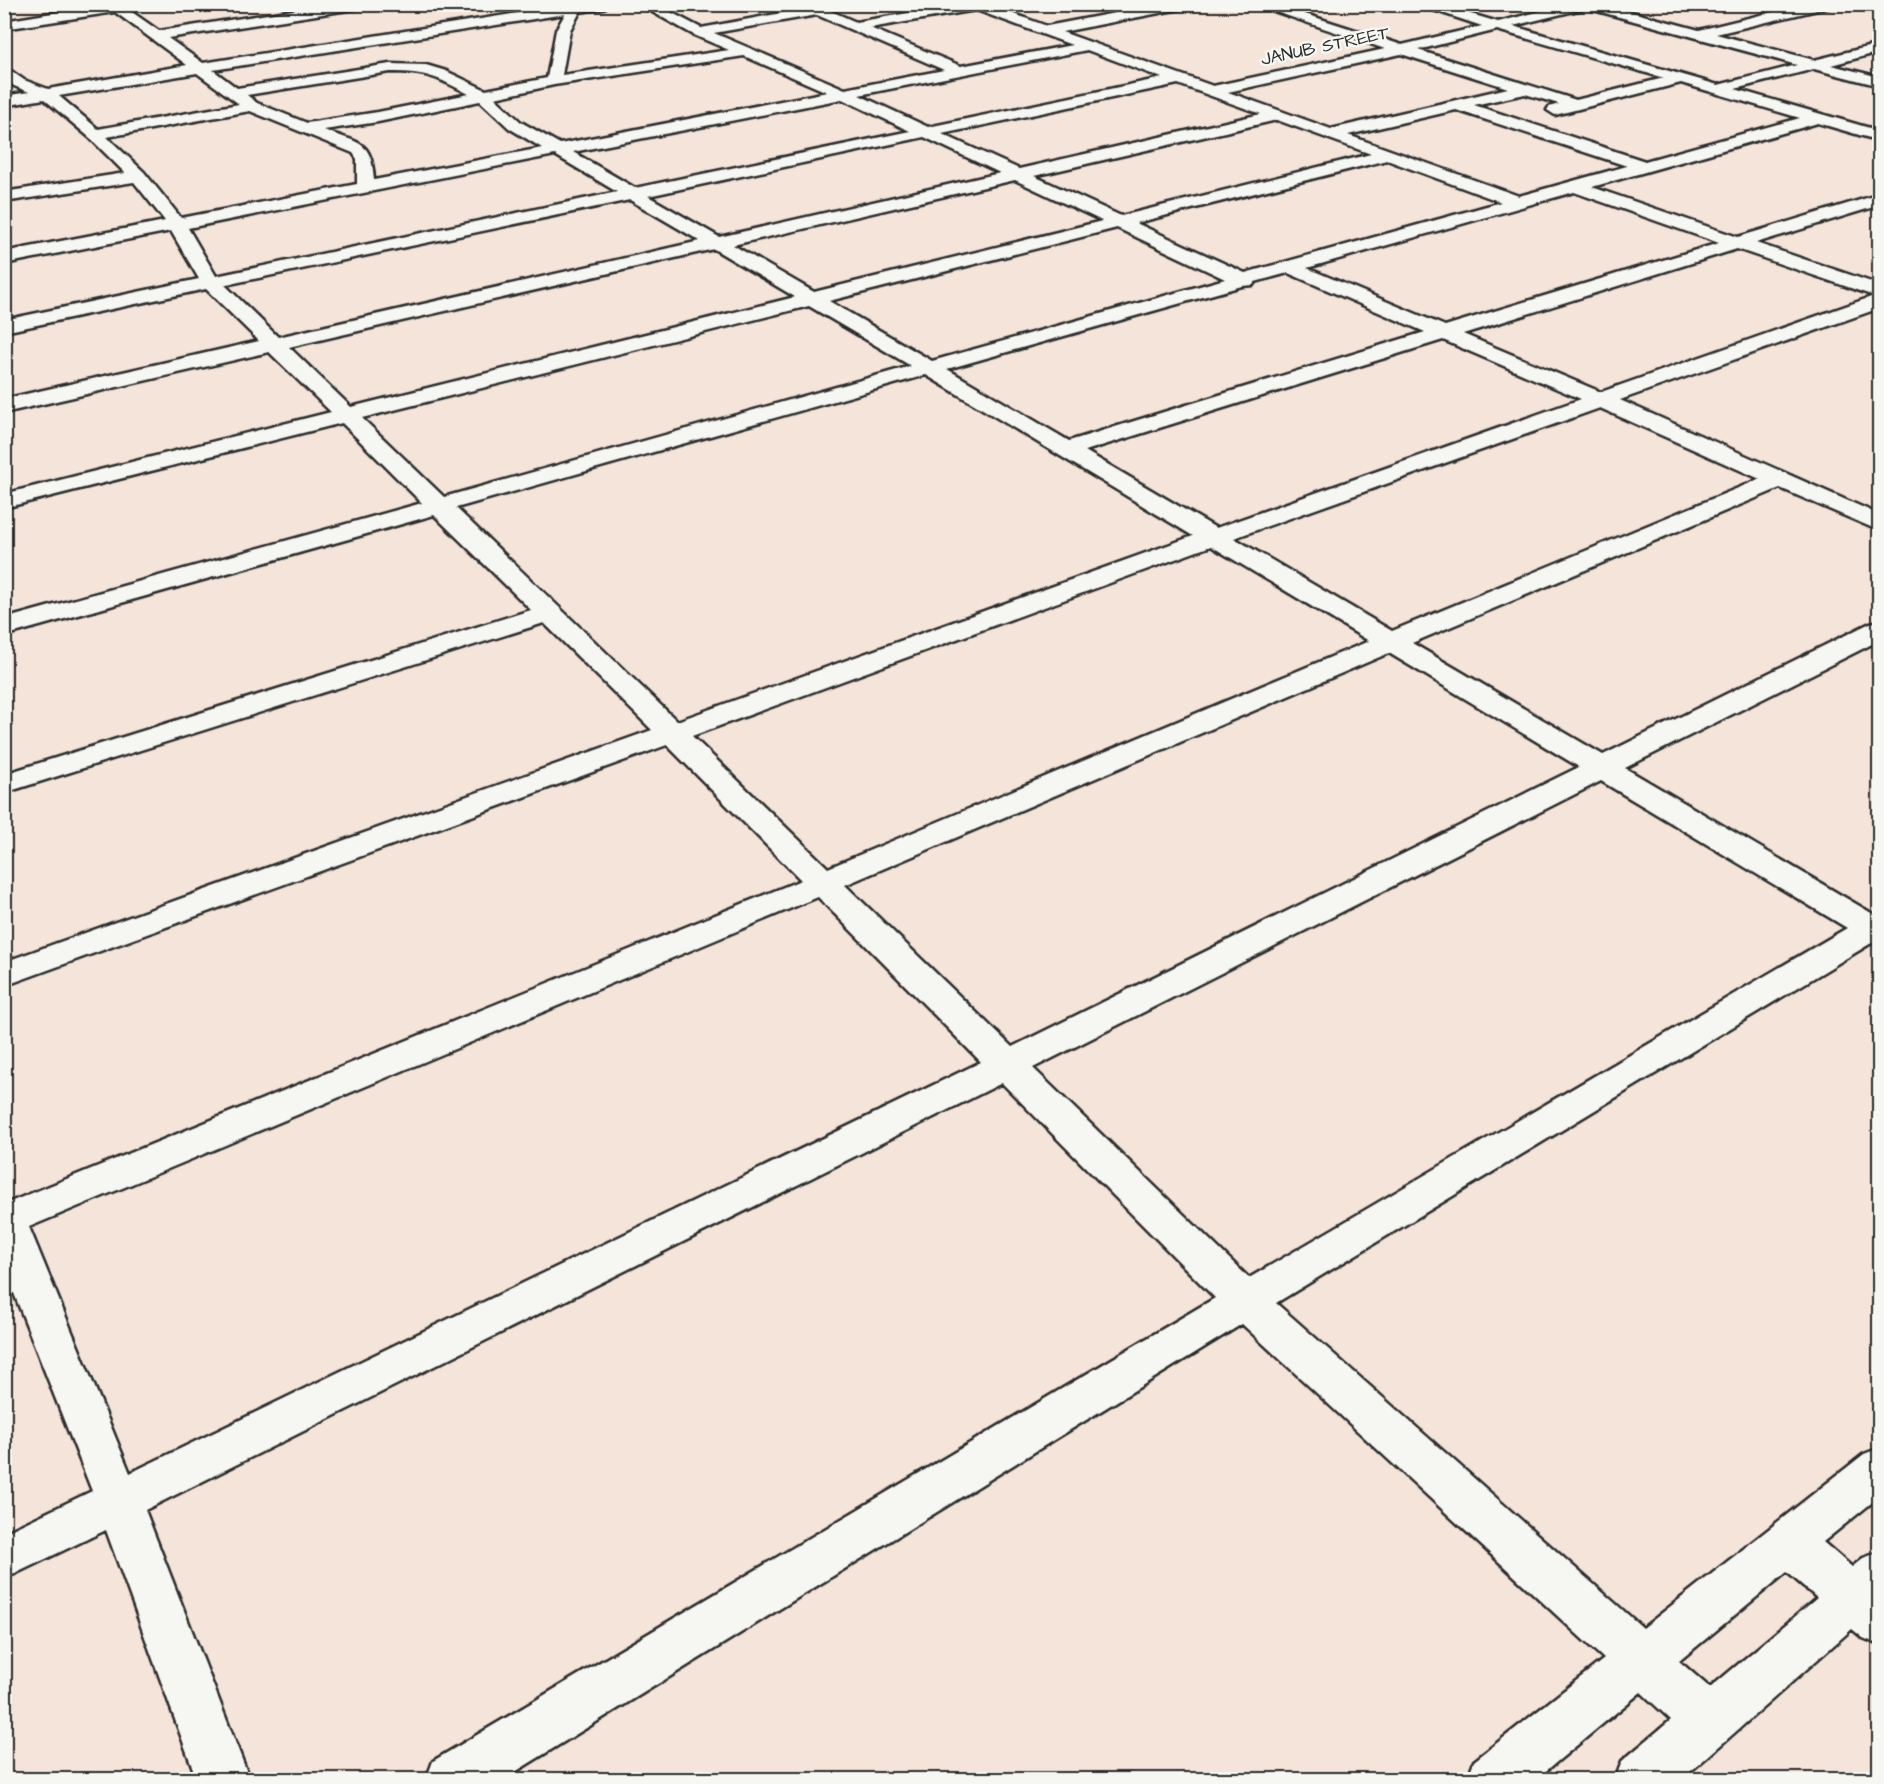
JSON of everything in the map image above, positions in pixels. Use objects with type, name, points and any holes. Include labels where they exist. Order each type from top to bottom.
[{"type":"street","points":[[4,25],[136,4]]},
{"type":"street","points":[[154,36],[361,4]]},
{"type":"street","points":[[4,101],[604,4]]},
{"type":"street","points":[[644,4],[699,32],[844,94],[1246,280]]},
{"type":"street","points":[[801,4],[962,72]]},
{"type":"street","points":[[1045,31],[1185,4]]},
{"type":"street","points":[[1259,4],[1576,105]]},
{"type":"street","points":[[1421,4],[1880,136]]},
{"type":"street","points":[[1699,34],[1825,4]]},
{"type":"street","points":[[855,26],[974,5],[1521,203]]},
{"type":"street","points":[[1586,5],[1880,82]]},
{"type":"street","name":"JANUB STREET","points":[[1211,91],[1404,49],[1586,5]]},
{"type":"street","points":[[115,6],[252,106],[360,150],[365,159],[366,186]]},
{"type":"street","points":[[554,81],[563,30],[575,9]]},
{"type":"street","points":[[468,10],[492,22]]},
{"type":"street","points":[[699,32],[817,10]]},
{"type":"street","points":[[4,258],[1088,46]]},
{"type":"street","points":[[1718,90],[1880,48]]},
{"type":"street","points":[[304,128],[378,117],[554,81],[745,52]]},
{"type":"street","points":[[233,93],[404,67],[421,68],[441,74],[483,95],[515,125],[1877,928],[1245,1301],[452,1779]]},
{"type":"street","points":[[4,70],[19,83],[47,94],[95,134],[138,176],[177,225],[210,282],[671,732],[1245,1301],[1709,1721]]},
{"type":"street","points":[[4,326],[1179,79]]},
{"type":"street","points":[[1510,123],[1680,79]]},
{"type":"street","points":[[1330,134],[1525,88]]},
{"type":"street","points":[[1458,105],[1645,167]]},
{"type":"street","points":[[95,134],[252,106]]},
{"type":"street","points":[[4,406],[1277,115]]},
{"type":"street","points":[[4,628],[1292,268],[1818,118]]},
{"type":"street","points":[[4,501],[1387,155]]},
{"type":"street","points":[[4,197],[138,176]]},
{"type":"street","points":[[1576,188],[1880,292]]},
{"type":"street","points":[[1067,449],[1880,199]]},
{"type":"street","points":[[1292,268],[1601,400],[1880,524]]},
{"type":"street","points":[[4,975],[1213,537],[1880,301]]},
{"type":"street","points":[[224,1779],[120,1502],[5,1219],[822,883],[1779,480]]},
{"type":"street","points":[[6,780],[548,613]]},
{"type":"street","points":[[4,1557],[1007,1065],[1880,629]]},
{"type":"street","points":[[1493,1779],[1880,1468]]},
{"type":"street","points":[[1641,1779],[1709,1721],[1870,1598],[1789,1543]]}]
